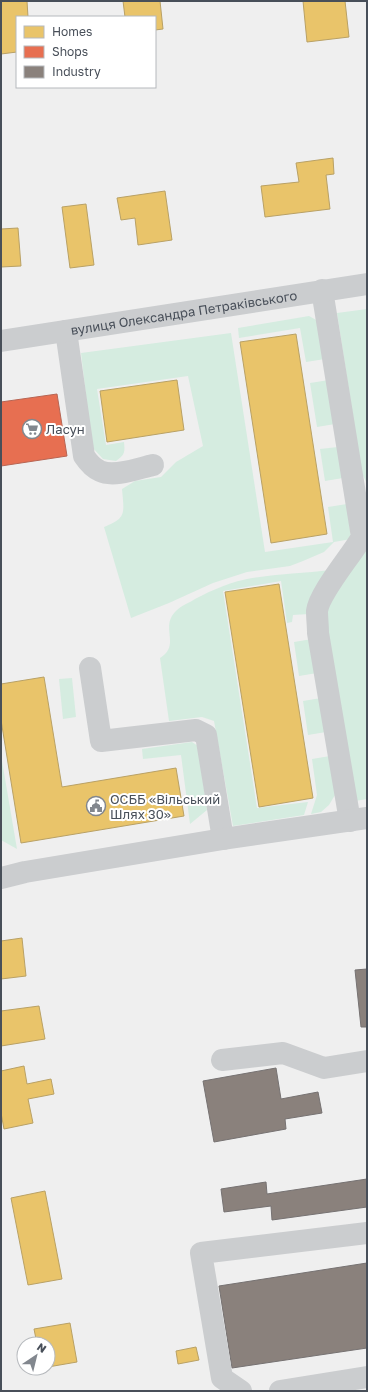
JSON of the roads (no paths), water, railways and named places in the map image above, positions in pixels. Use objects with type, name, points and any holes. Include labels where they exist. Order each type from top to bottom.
[{"type":"street","name":"вулиця Олександра Петраківського","points":[[1,341],[367,284]]},
{"type":"street","points":[[1,878],[25,872],[224,839],[359,819],[318,633],[317,611],[321,597],[362,537],[322,290]]},
{"type":"street","points":[[66,331],[84,456],[91,465],[100,472],[112,474],[154,465]]},
{"type":"street","points":[[90,668],[101,741],[196,730],[206,735],[224,839]]},
{"type":"street","points":[[222,1060],[283,1053],[324,1068],[367,1061]]},
{"type":"street","points":[[241,1391],[222,1378],[201,1254],[367,1233]]},
{"type":"street","points":[[280,1391],[367,1377]]},
{"type":"place","name":"Ласун","points":[[32,429]]},
{"type":"place","name":"ОСББ «Вільський Шлях 30»","points":[[96,806]]}]
